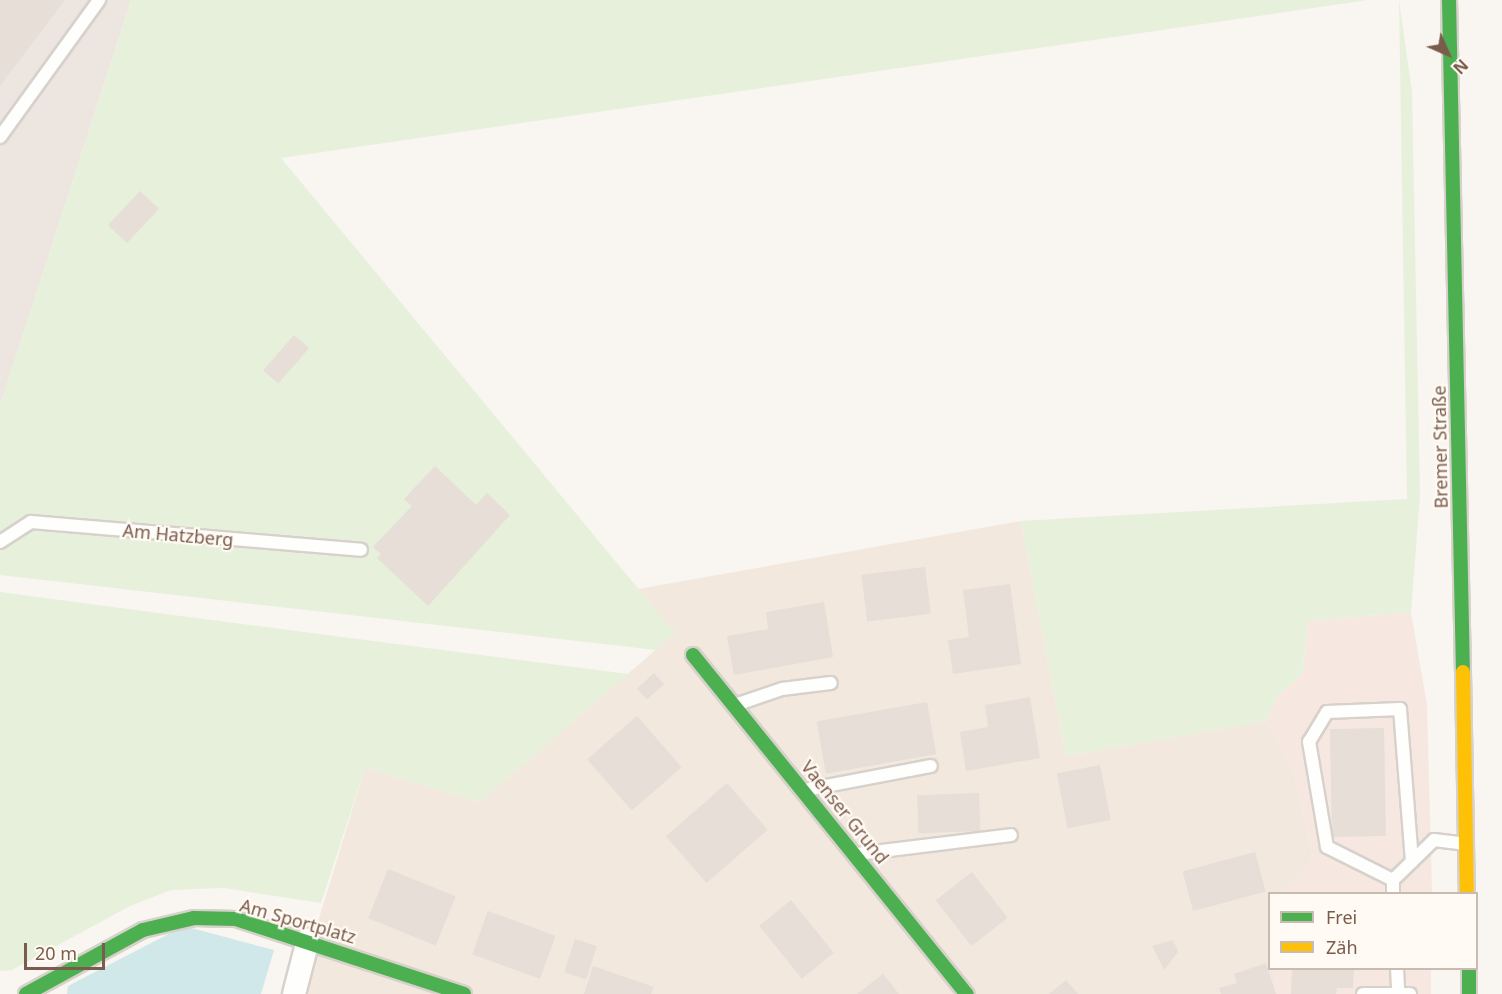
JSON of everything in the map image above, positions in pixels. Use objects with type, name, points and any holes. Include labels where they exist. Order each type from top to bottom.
[{"type":"street","name":"Bremer Straße","points":[[1449,0],[1467,892]]},
{"type":"street","name":"Vaenser Grund","points":[[693,655],[967,994]]},
{"type":"street","name":"Am Sportplatz","points":[[26,994],[143,930],[194,918],[236,920],[308,940],[464,994]]},
{"type":"street","points":[[294,994],[308,940]]},
{"type":"street","points":[[1469,970],[1469,994]]},
{"type":"lane","points":[[0,137],[99,0]]},
{"type":"lane","name":"Am Hatzberg","points":[[0,542],[31,522],[361,550]]},
{"type":"lane","points":[[734,706],[782,689],[831,683]]},
{"type":"lane","points":[[1393,880],[1326,847],[1309,742],[1327,712],[1400,709],[1412,862]]},
{"type":"lane","points":[[804,791],[931,766]]},
{"type":"lane","points":[[856,855],[1011,835]]},
{"type":"lane","points":[[1393,880],[1434,840],[1466,844]]},
{"type":"lane","points":[[1393,880],[1394,892]]},
{"type":"lane","points":[[1397,970],[1398,990]]},
{"type":"lane","points":[[1363,994],[1398,990],[1410,994]]},
{"type":"shaded area","points":[[0,0],[131,0],[0,406]]},
{"type":"shaded area","points":[[1021,521],[1066,756],[1266,721],[1295,777],[1313,858],[1284,892],[1268,892],[1268,970],[1275,970],[1280,994],[296,994],[365,768],[480,802],[675,633],[638,589]]},
{"type":"shaded area","points":[[1411,612],[1427,705],[1432,892],[1284,892],[1313,858],[1295,777],[1266,721],[1276,699],[1302,674],[1308,621]]},
{"type":"shaded area","points":[[1275,970],[1431,970],[1431,994],[1275,994]]},
{"type":"green space","points":[[131,0],[1368,0],[281,158],[675,633],[656,650],[0,575],[0,406]]},
{"type":"green space","points":[[1399,0],[1412,92],[1420,495],[1411,612],[1308,621],[1302,674],[1276,699],[1266,721],[1066,756],[1021,521],[1407,499]]},
{"type":"green space","points":[[0,592],[628,674],[480,802],[365,768],[321,903],[224,888],[171,890],[130,906],[12,970],[0,971]]},
{"type":"water","points":[[184,926],[274,950],[261,994],[67,994],[68,986]]},
{"type":"building","points":[[0,0],[65,0],[0,86]]},
{"type":"building","points":[[140,191],[159,209],[127,243],[108,225]]},
{"type":"building","points":[[294,335],[309,348],[278,384],[263,370]]},
{"type":"building","points":[[435,466],[476,505],[487,493],[510,515],[428,606],[377,558],[381,554],[373,547],[412,506],[404,499]]},
{"type":"building","points":[[925,567],[931,614],[867,621],[861,575]]},
{"type":"building","points":[[1010,584],[1021,664],[953,674],[948,640],[969,637],[963,590]]},
{"type":"building","points":[[824,602],[833,657],[734,675],[727,636],[768,629],[766,612]]},
{"type":"building","points":[[654,673],[664,684],[647,700],[637,688]]},
{"type":"building","points":[[1030,697],[1040,758],[966,771],[960,732],[988,727],[985,705]]},
{"type":"building","points":[[927,702],[936,754],[826,774],[817,721]]},
{"type":"building","points":[[637,716],[682,767],[632,811],[587,759]]},
{"type":"building","points":[[1384,728],[1386,836],[1332,837],[1330,729]]},
{"type":"building","points":[[1100,765],[1111,820],[1067,828],[1057,773]]},
{"type":"building","points":[[727,783],[768,830],[707,883],[666,836]]},
{"type":"building","points":[[979,793],[980,831],[918,833],[917,795]]},
{"type":"building","points":[[1255,852],[1266,892],[1193,911],[1183,871]]},
{"type":"building","points":[[388,869],[456,896],[436,945],[368,918]]},
{"type":"building","points":[[972,872],[1008,918],[971,946],[936,900]]},
{"type":"building","points":[[791,900],[834,953],[802,979],[759,926]]},
{"type":"building","points":[[488,911],[556,936],[540,979],[472,954]]},
{"type":"building","points":[[575,939],[597,946],[586,979],[564,972]]},
{"type":"building","points":[[1173,940],[1178,952],[1164,970],[1152,946]]},
{"type":"building","points":[[1266,963],[1276,994],[1221,994],[1219,988],[1237,983],[1234,974]]},
{"type":"building","points":[[593,966],[654,987],[651,994],[584,994]]},
{"type":"building","points":[[1292,970],[1354,970],[1353,988],[1337,988],[1336,994],[1291,994]]},
{"type":"building","points":[[883,974],[899,994],[857,994]]},
{"type":"building","points":[[1066,980],[1078,994],[1049,994]]},
{"type":"traffic: fast","points":[[1449,0],[1463,672]]},
{"type":"traffic: fast","points":[[693,655],[967,994]]},
{"type":"traffic: fast","points":[[26,994],[143,930],[194,918],[236,919],[464,994]]},
{"type":"traffic: fast","points":[[1469,970],[1469,994]]},
{"type":"traffic: slow","points":[[1463,672],[1467,892]]}]
